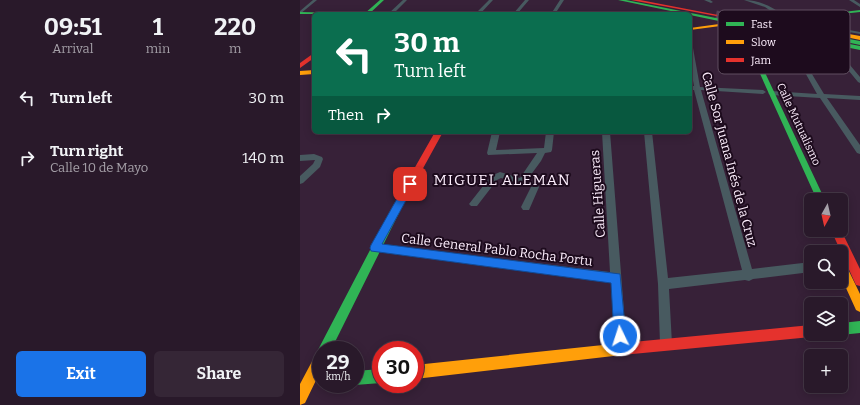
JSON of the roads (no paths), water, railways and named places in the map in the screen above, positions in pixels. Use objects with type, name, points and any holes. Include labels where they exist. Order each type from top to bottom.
[{"type":"main road","points":[[368,12],[382,0]]},
{"type":"main road","points":[[620,0],[676,12]]},
{"type":"main road","points":[[633,0],[718,16]]},
{"type":"main road","points":[[648,0],[718,16]]},
{"type":"main road","points":[[654,0],[718,16]]},
{"type":"main road","points":[[846,10],[860,7]]},
{"type":"main road","points":[[850,13],[860,11]]},
{"type":"main road","points":[[300,13],[312,13]]},
{"type":"main road","points":[[694,16],[718,18]]},
{"type":"main road","points":[[692,28],[718,20]]},
{"type":"main road","points":[[850,40],[860,43]]},
{"type":"main road","points":[[850,41],[860,43]]},
{"type":"main road","points":[[850,41],[860,43]]},
{"type":"main road","points":[[300,66],[312,57]]},
{"type":"main road","points":[[300,73],[312,72]]},
{"type":"main road","name":"Calle Mutualismo","points":[[757,74],[818,193]]},
{"type":"main road","name":"Calle Mutualismo","points":[[767,93],[809,193]]},
{"type":"main road","points":[[328,341],[375,248],[438,134]]},
{"type":"main road","points":[[848,263],[860,281]]},
{"type":"main road","points":[[848,263],[860,306]]},
{"type":"main road","points":[[848,328],[860,327]]},
{"type":"main road","points":[[424,371],[666,344],[804,333]]},
{"type":"main road","points":[[300,398],[304,384],[312,371]]},
{"type":"street","points":[[300,13],[315,0]]},
{"type":"street","points":[[392,12],[405,0]]},
{"type":"street","points":[[479,12],[491,0]]},
{"type":"street","points":[[517,12],[527,0]]},
{"type":"street","points":[[554,12],[562,0]]},
{"type":"street","points":[[706,0],[711,2]]},
{"type":"street","points":[[747,0],[767,6],[770,10]]},
{"type":"street","points":[[851,0],[860,7]]},
{"type":"street","points":[[850,32],[860,33]]},
{"type":"street","points":[[850,69],[860,81]]},
{"type":"street","points":[[810,74],[822,96],[860,151]]},
{"type":"street","name":"Calle Sor Juana Inés de la Cruz","points":[[692,75],[693,88],[749,276]]},
{"type":"street","points":[[693,88],[860,98]]},
{"type":"street","points":[[496,134],[491,153],[545,150]]},
{"type":"street","points":[[522,181],[545,150],[549,134]]},
{"type":"street","name":"Calle Higueras","points":[[606,134],[621,350]]},
{"type":"street","points":[[648,134],[663,284],[666,344]]},
{"type":"street","points":[[300,158],[314,157],[319,159],[317,165],[300,181]]},
{"type":"street","points":[[474,204],[494,178],[498,176],[532,183],[535,187],[526,207]]},
{"type":"street","name":"Calle General Pablo Rocha Portu","points":[[375,248],[616,278]]},
{"type":"street","points":[[663,284],[749,276],[804,268]]},
{"type":"district","name":"MIGUEL ALEMAN","points":[[502,180]]}]
